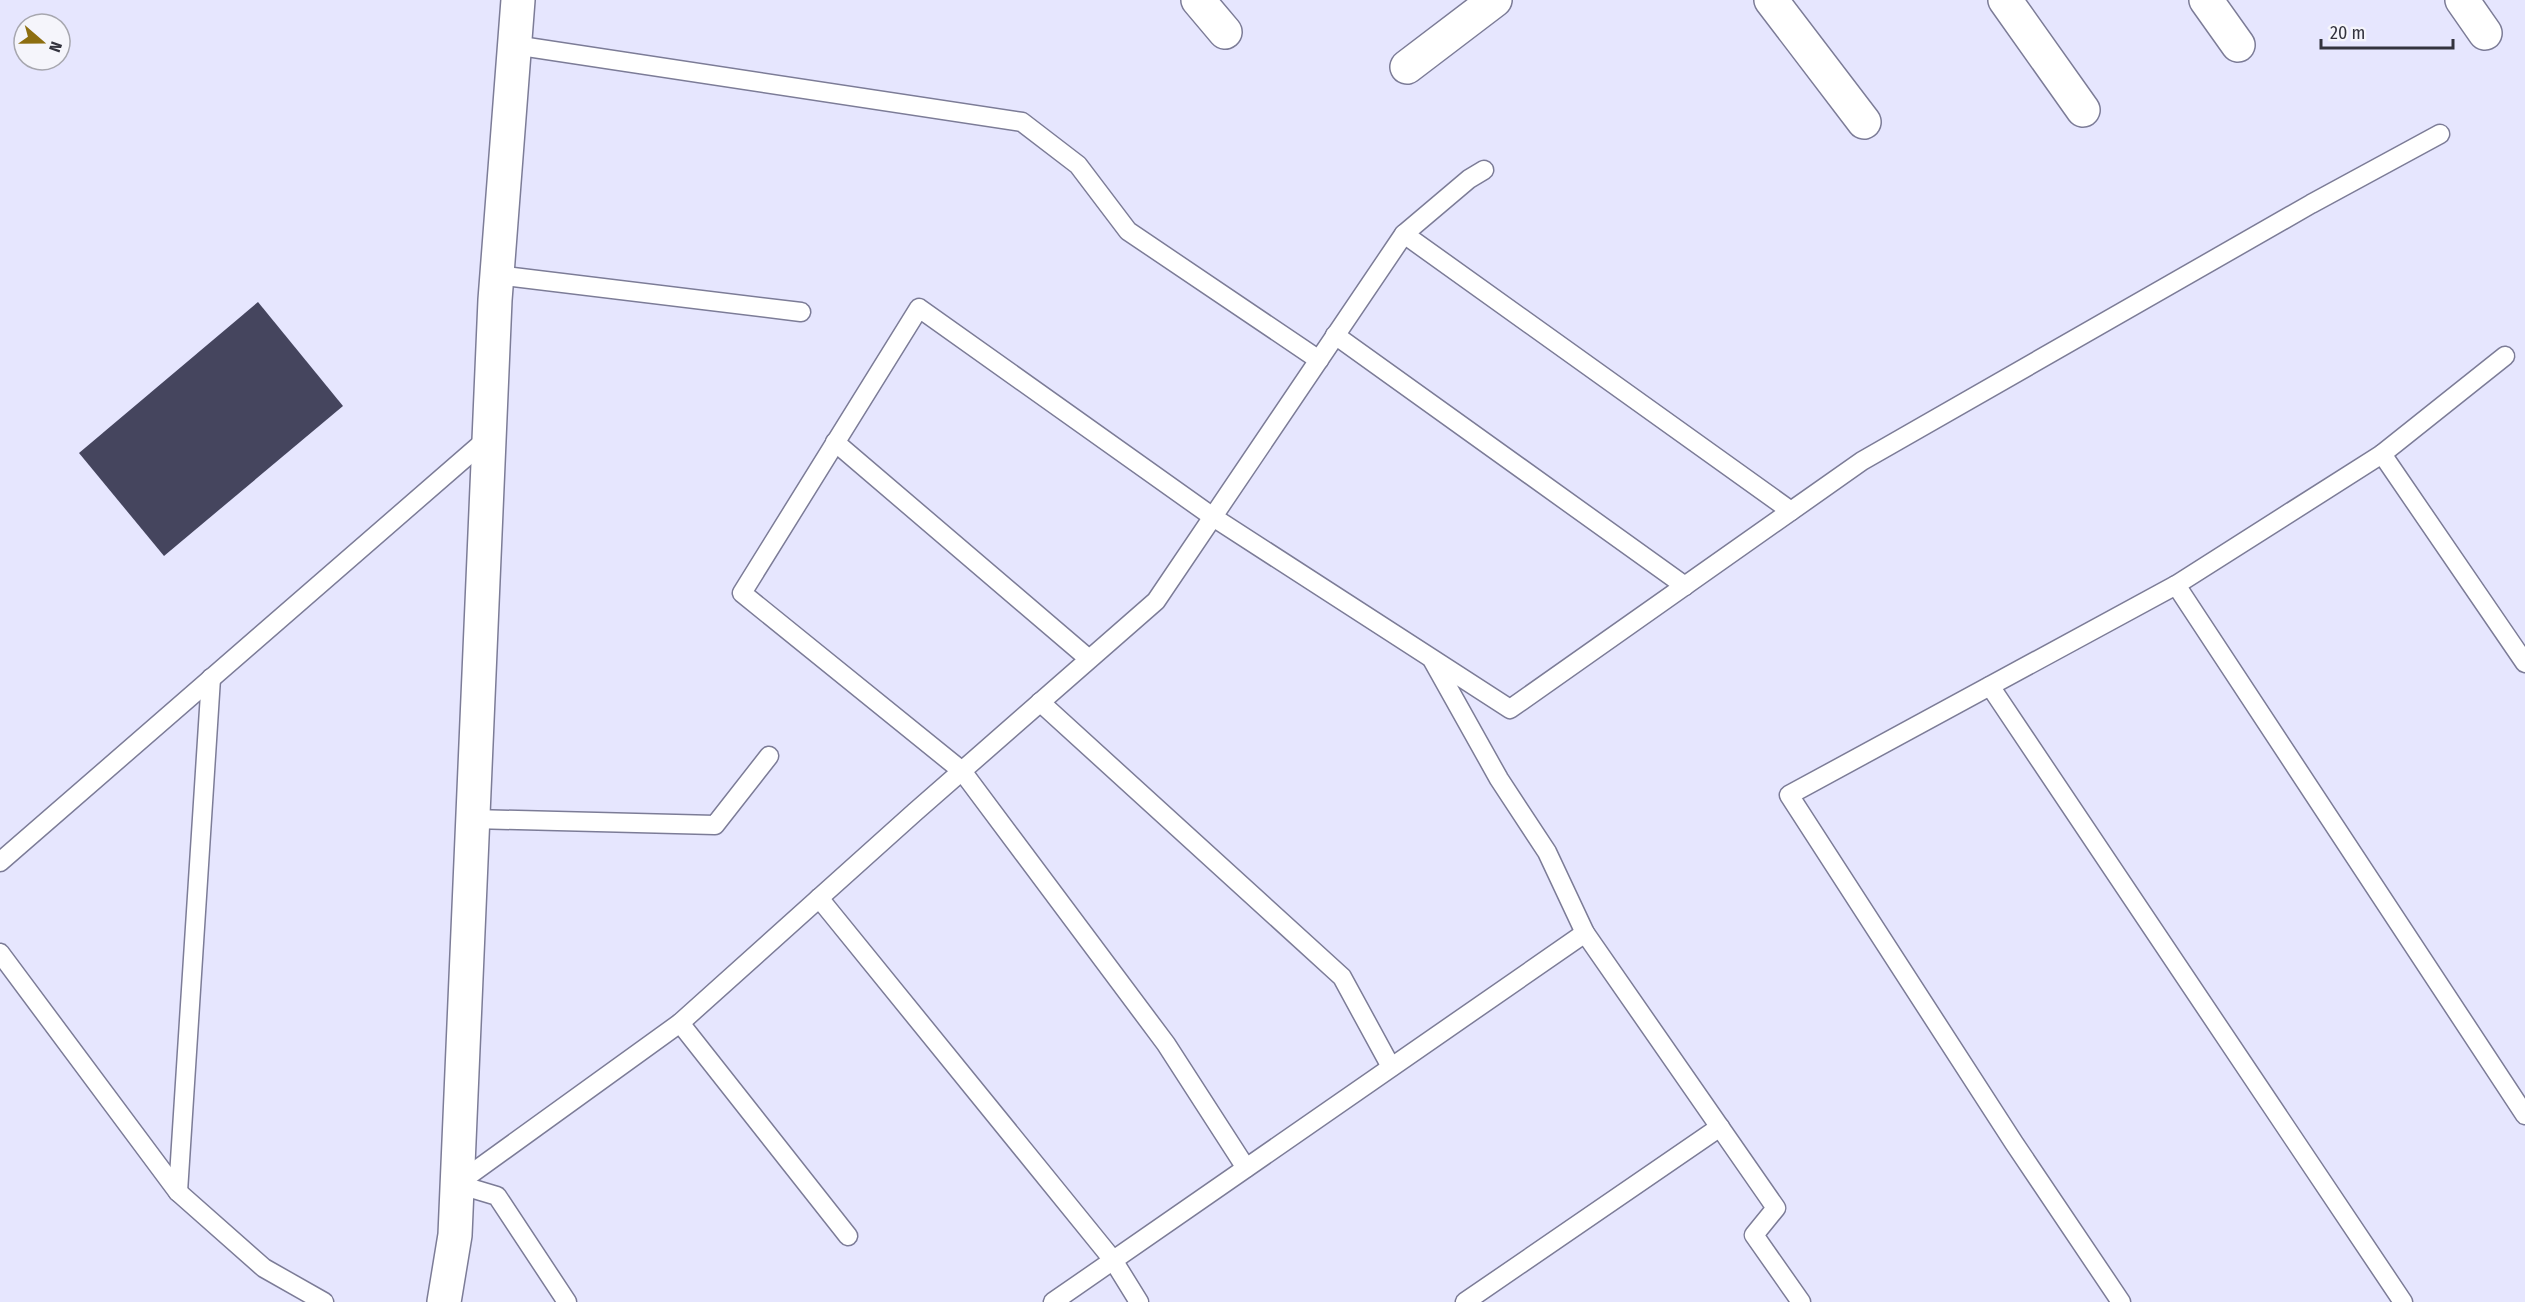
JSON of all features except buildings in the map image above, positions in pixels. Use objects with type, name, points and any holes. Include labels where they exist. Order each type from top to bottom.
[{"type":"street","points":[[444,1302],[455,1235],[497,275],[518,0]]},
{"type":"street","points":[[1198,0],[1225,32]]},
{"type":"street","points":[[1407,67],[1495,0]]},
{"type":"street","points":[[1771,0],[1864,122]]},
{"type":"street","points":[[2005,0],[2082,110]]},
{"type":"street","points":[[2206,0],[2238,45]]},
{"type":"street","points":[[2462,0],[2484,33]]},
{"type":"lane","points":[[514,45],[1022,122],[1078,165],[1128,231],[1319,360]]},
{"type":"lane","points":[[1246,1167],[1166,1044],[962,771],[742,593],[919,308],[1213,517],[1510,709],[1862,461],[2300,210],[2440,134]]},
{"type":"lane","points":[[457,1184],[680,1023],[1156,601],[1404,234],[1469,179],[1484,170]]},
{"type":"lane","points":[[1404,234],[1791,511]]},
{"type":"lane","points":[[497,275],[801,312]]},
{"type":"lane","points":[[1335,335],[1685,586]]},
{"type":"lane","points":[[2121,1302],[2014,1143],[1789,795],[2176,585],[2382,454],[2505,356]]},
{"type":"lane","points":[[0,862],[489,437]]},
{"type":"lane","points":[[835,442],[1089,659]]},
{"type":"lane","points":[[2382,454],[2525,663]]},
{"type":"lane","points":[[2176,585],[2525,1115]]},
{"type":"lane","points":[[1432,658],[1499,779],[1547,852],[1585,933],[1776,1208],[1754,1235],[1801,1302]]},
{"type":"lane","points":[[178,1192],[211,678]]},
{"type":"lane","points":[[1990,686],[2403,1302]]},
{"type":"lane","points":[[1040,702],[1342,977],[1391,1067]]},
{"type":"lane","points":[[473,819],[715,825],[769,756]]},
{"type":"lane","points":[[819,898],[1113,1260],[1139,1302]]},
{"type":"lane","points":[[1053,1302],[1585,933]]},
{"type":"lane","points":[[0,953],[178,1192],[264,1268],[324,1302]]},
{"type":"lane","points":[[680,1023],[848,1236]]},
{"type":"lane","points":[[1465,1302],[1720,1127]]},
{"type":"lane","points":[[457,1184],[498,1196],[567,1302]]}]
